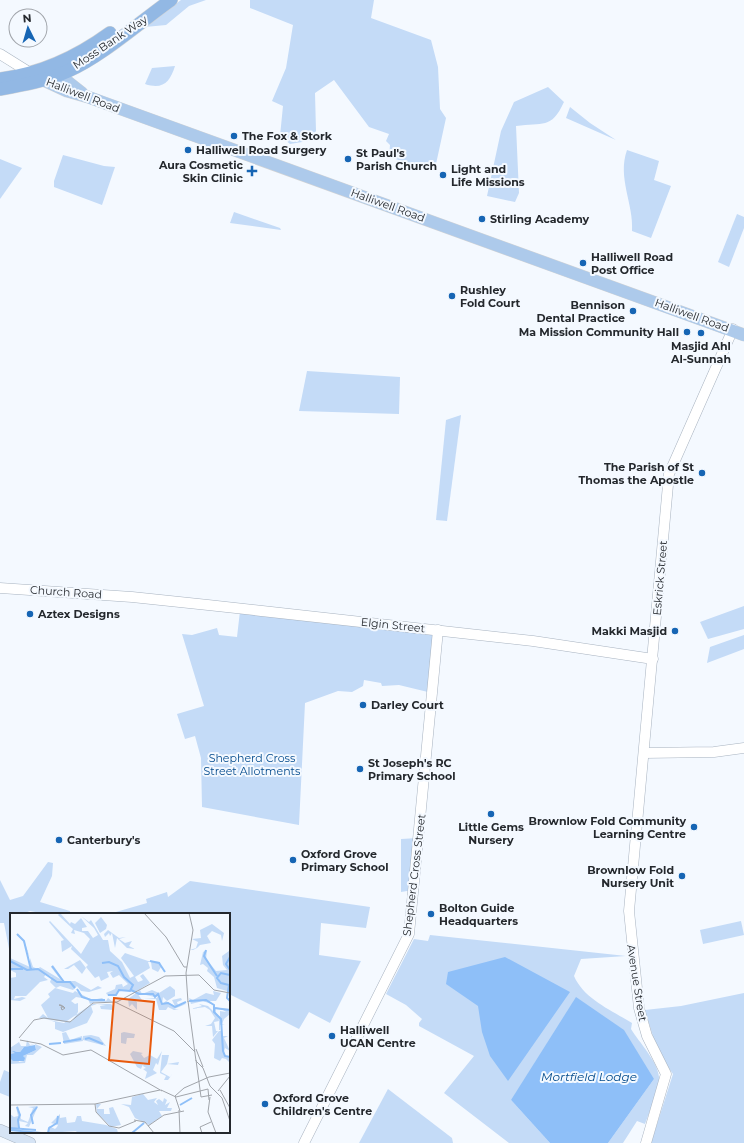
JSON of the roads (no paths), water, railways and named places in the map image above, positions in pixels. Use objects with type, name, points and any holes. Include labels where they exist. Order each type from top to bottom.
[{"type":"highway","name":"Moss Bank Way","points":[[0,79],[32,74],[81,53],[158,0]]},
{"type":"highway","name":"Moss Bank Way","points":[[0,89],[44,80],[91,58],[171,0]]},
{"type":"main road","points":[[32,74],[57,75],[68,81],[88,97]]},
{"type":"main road","name":"Halliwell Road","points":[[32,74],[66,91],[88,97],[403,210],[478,239],[732,329],[744,335]]},
{"type":"main road","points":[[0,1130],[30,1143]]},
{"type":"street","points":[[0,54],[32,74]]},
{"type":"street","name":"Eskrick Street","points":[[629,911],[671,469],[732,329]]},
{"type":"street","name":"Church Road","points":[[0,588],[132,596]]},
{"type":"street","name":"Elgin Street","points":[[132,596],[533,641],[653,659]]},
{"type":"street","name":"Shepherd Cross Street","points":[[304,1143],[409,934],[438,630]]},
{"type":"street","points":[[644,753],[718,752],[744,748]]},
{"type":"street","name":"Avenue Street","points":[[629,911],[639,1008],[647,1036],[666,1074],[646,1143]]},
{"type":"water","name":"Mortfield Lodge","points":[[505,957],[570,992],[508,1081],[490,1056],[482,1032],[478,1006],[446,984],[448,972]]},
{"type":"water","name":"Mortfield Lodge","points":[[576,997],[624,1030],[654,1079],[608,1143],[550,1143],[511,1100]]},
{"type":"place","name":"The Fox & Stork","points":[[234,136]]},
{"type":"place","name":"Halliwell Road Surgery","points":[[188,150]]},
{"type":"place","name":"St Paul's Parish Church","points":[[348,159]]},
{"type":"place","name":"Aura Cosmetic Skin Clinic","points":[[252,171]]},
{"type":"place","name":"Light and Life Missions","points":[[443,175]]},
{"type":"place","name":"Stirling Academy","points":[[482,219]]},
{"type":"place","name":"Halliwell Road Post Office","points":[[583,263]]},
{"type":"place","name":"Rushley Fold Court","points":[[452,296]]},
{"type":"place","name":"Bennison Dental Practice","points":[[633,311]]},
{"type":"place","name":"Ma Mission Community Hall","points":[[687,332]]},
{"type":"place","name":"Masjid Ahl Al-Sunnah","points":[[701,333]]},
{"type":"place","name":"The Parish of St Thomas the Apostle","points":[[702,473]]},
{"type":"place","name":"Aztex Designs","points":[[30,614]]},
{"type":"place","name":"Makki Masjid","points":[[675,631]]},
{"type":"place","name":"Darley Court","points":[[363,705]]},
{"type":"place","name":"St Joseph's RC Primary School","points":[[360,769]]},
{"type":"place","name":"Little Gems Nursery","points":[[491,814]]},
{"type":"place","name":"Brownlow Fold Community Learning Centre","points":[[694,827]]},
{"type":"place","name":"Canterbury's","points":[[59,840]]},
{"type":"place","name":"Oxford Grove Primary School","points":[[293,860]]},
{"type":"place","name":"Brownlow Fold Nursery Unit","points":[[682,876]]},
{"type":"place","name":"Bolton Guide Headquarters","points":[[431,914]]},
{"type":"place","name":"Halliwell UCAN Centre","points":[[332,1036]]},
{"type":"place","name":"Oxford Grove Children's Centre","points":[[265,1104]]},
{"type":"park label","name":"Shepherd Cross Street Allotments","points":[[252,764]]}]
